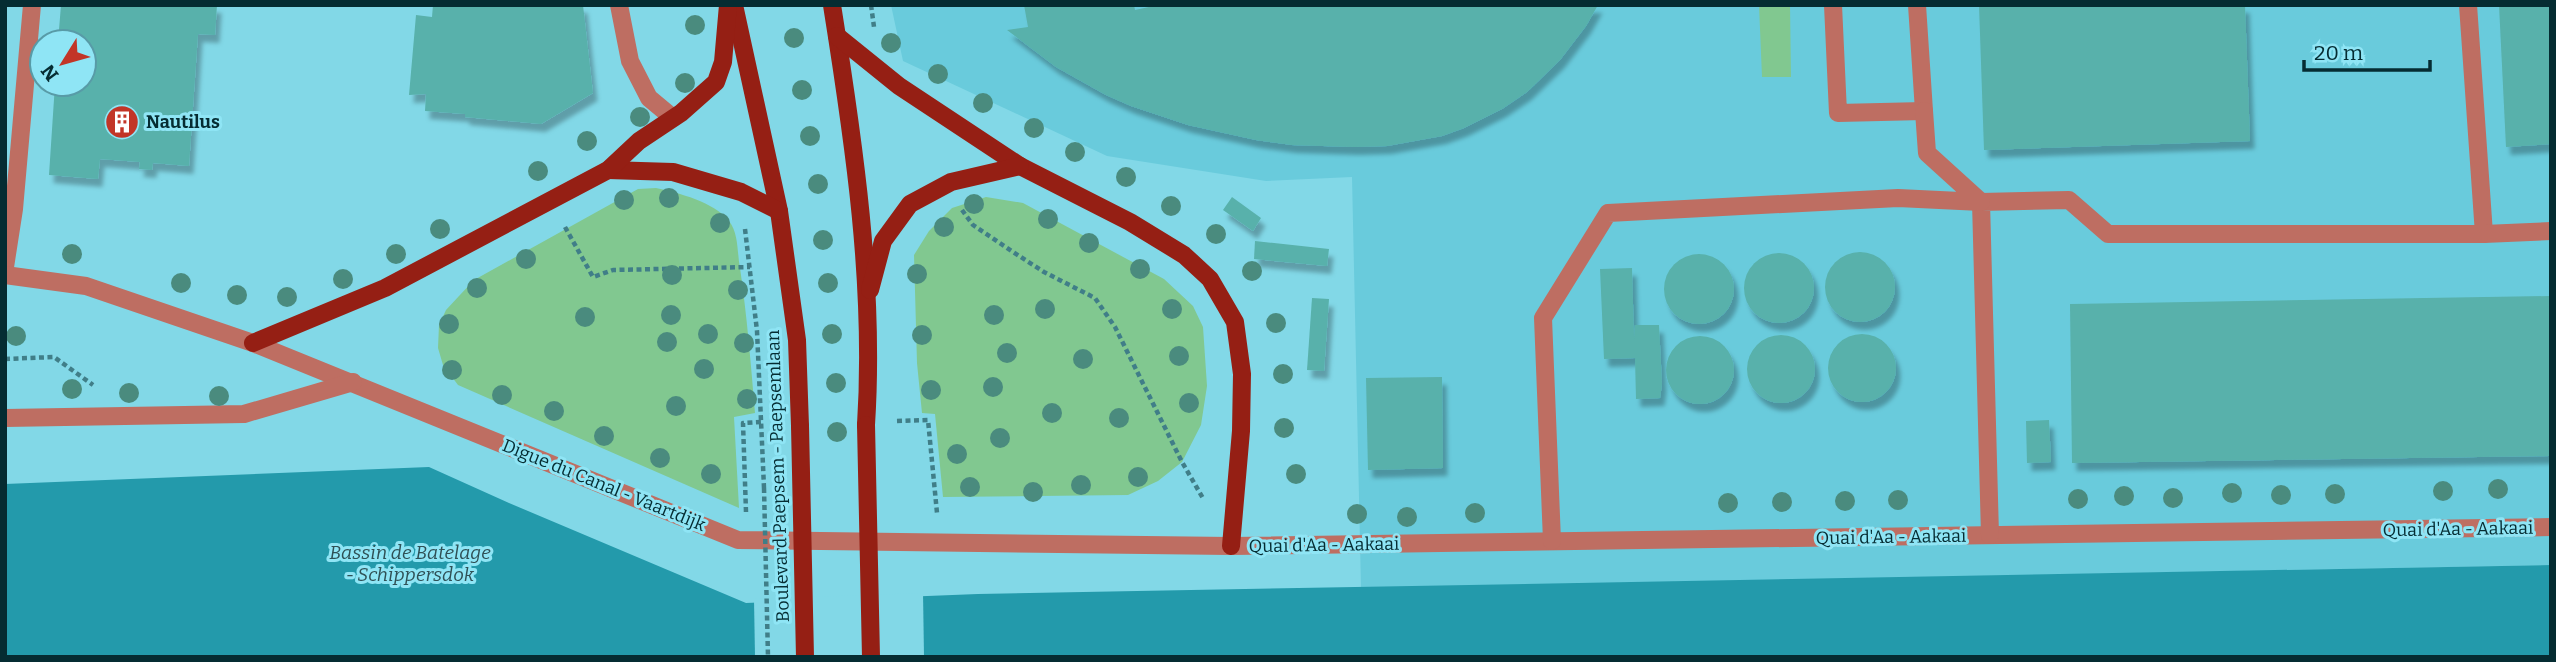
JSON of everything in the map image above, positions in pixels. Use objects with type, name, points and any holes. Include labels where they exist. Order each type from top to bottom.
[{"type":"main road","points":[[253,343],[385,288],[608,170],[639,141],[673,118],[716,82],[723,62],[728,5]]},
{"type":"main road","name":"Boulevard Paepsem - Paepsemlaan","points":[[734,5],[779,211],[797,340],[805,657]]},
{"type":"main road","points":[[832,5],[857,165],[867,304],[866,425],[871,657]]},
{"type":"main road","points":[[837,36],[899,86],[1020,166],[1130,222],[1184,255],[1210,279],[1235,322],[1242,386],[1231,546]]},
{"type":"main road","points":[[867,304],[883,241],[910,204],[944,186],[1020,166]]},
{"type":"main road","points":[[608,170],[673,172],[741,192],[779,211]]},
{"type":"street","points":[[5,267],[14,209],[32,5]]},
{"type":"street","points":[[619,5],[630,61],[649,99],[673,118]]},
{"type":"street","points":[[1833,5],[1838,113],[1924,111]]},
{"type":"street","points":[[1917,5],[1927,153],[1981,202],[1990,535]]},
{"type":"street","points":[[2468,5],[2484,234]]},
{"type":"street","points":[[1552,541],[1543,318],[1608,212],[1898,198],[1981,202],[2069,200],[2108,234],[2484,234],[2551,231]]},
{"type":"street","name":"Digue du Canal - Vaartdijk","points":[[5,275],[86,286],[253,343],[738,540],[1231,546]]},
{"type":"street","points":[[5,418],[244,414],[353,382]]},
{"type":"street","name":"Quai d'Aa - Aakaai","points":[[1231,546],[2551,527]]},
{"type":"path","points":[[944,186],[973,225],[1044,272],[1095,298],[1115,327],[1182,462],[1231,546]]},
{"type":"path","points":[[741,192],[757,331],[768,657]]},
{"type":"path","points":[[550,201],[593,277],[613,270],[750,267]]},
{"type":"path","points":[[5,359],[54,357],[87,379],[124,416]]},
{"type":"path","points":[[928,420],[935,501]]},
{"type":"path","points":[[747,495],[743,423],[761,422]]},
{"type":"shaded area","points":[[891,5],[2551,5],[2551,565],[1361,588],[1352,177],[1266,181],[1107,156],[903,61]]},
{"type":"green space","points":[[1759,5],[1790,5],[1791,77],[1762,77]]},
{"type":"green space","points":[[656,188],[685,196],[722,214],[732,226],[736,238],[755,413],[734,417],[739,508],[458,385],[443,365],[438,348],[439,325],[446,310],[474,280],[638,189]]},
{"type":"green space","points":[[986,197],[1023,203],[1164,279],[1193,306],[1203,327],[1207,386],[1201,425],[1182,462],[1158,481],[1128,495],[943,497],[935,414],[922,413],[917,363],[914,255],[929,231],[952,208]]},
{"type":"water","name":"Bassin de Batelage - Schippersdok","points":[[429,467],[746,603],[978,594],[2551,565],[2551,657],[5,657],[5,484]]},
{"type":"pier","points":[[923,593],[924,657],[755,657],[754,599]]},
{"type":"building","name":"Nautilus","points":[[61,5],[217,5],[215,35],[198,34],[189,166],[153,163],[152,170],[139,169],[140,162],[100,159],[98,179],[49,175],[54,98],[98,98],[98,28],[59,28]]},
{"type":"building","points":[[433,5],[583,5],[593,93],[541,124],[425,111],[426,94],[409,95],[416,15],[432,17]]},
{"type":"building","points":[[1024,5],[1134,5],[1135,10],[1158,5],[1598,5],[1560,60],[1527,92],[1502,109],[1442,136],[1387,146],[1355,147],[1292,145],[1256,140],[1188,125],[1131,106],[1056,67],[1007,30],[1028,27]]},
{"type":"building","points":[[1979,5],[2245,5],[2250,141],[1984,150]]},
{"type":"building","points":[[2499,5],[2551,5],[2551,144],[2506,147]]},
{"type":"building","points":[[1232,197],[1261,218],[1253,231],[1223,210]]},
{"type":"building","points":[[1255,241],[1329,249],[1327,266],[1254,259]]},
{"type":"building","points":[[1860,252],[1885,262],[1895,287],[1885,312],[1860,322],[1835,312],[1825,287],[1835,262]]},
{"type":"building","points":[[1779,253],[1804,263],[1814,288],[1804,313],[1779,323],[1754,313],[1744,288],[1754,263]]},
{"type":"building","points":[[1699,254],[1718,260],[1728,270],[1734,289],[1728,308],[1718,318],[1699,324],[1680,318],[1670,308],[1664,289],[1670,270],[1680,260]]},
{"type":"building","points":[[1632,268],[1634,339],[1635,325],[1659,325],[1662,384],[1660,398],[1636,399],[1635,358],[1604,359],[1600,269]]},
{"type":"building","points":[[2551,296],[2551,456],[2072,463],[2070,304]]},
{"type":"building","points":[[1312,298],[1329,299],[1324,371],[1307,370]]},
{"type":"building","points":[[1855,334],[1869,334],[1881,339],[1891,349],[1896,368],[1891,387],[1881,397],[1869,402],[1855,402],[1843,397],[1833,387],[1828,375],[1828,361],[1833,349],[1843,339]]},
{"type":"building","points":[[1774,335],[1788,335],[1800,340],[1810,350],[1815,369],[1810,388],[1800,398],[1788,403],[1774,403],[1762,398],[1752,388],[1747,376],[1747,362],[1752,350],[1762,340]]},
{"type":"building","points":[[1693,336],[1707,336],[1719,341],[1729,351],[1734,370],[1729,389],[1719,399],[1707,404],[1693,404],[1681,399],[1671,389],[1666,377],[1666,363],[1671,351],[1681,341]]},
{"type":"building","points":[[1442,377],[1443,468],[1368,470],[1366,378]]},
{"type":"building","points":[[2049,420],[2051,462],[2027,463],[2026,421]]},
{"type":"place","name":"Nautilus","points":[[122,122]]}]
